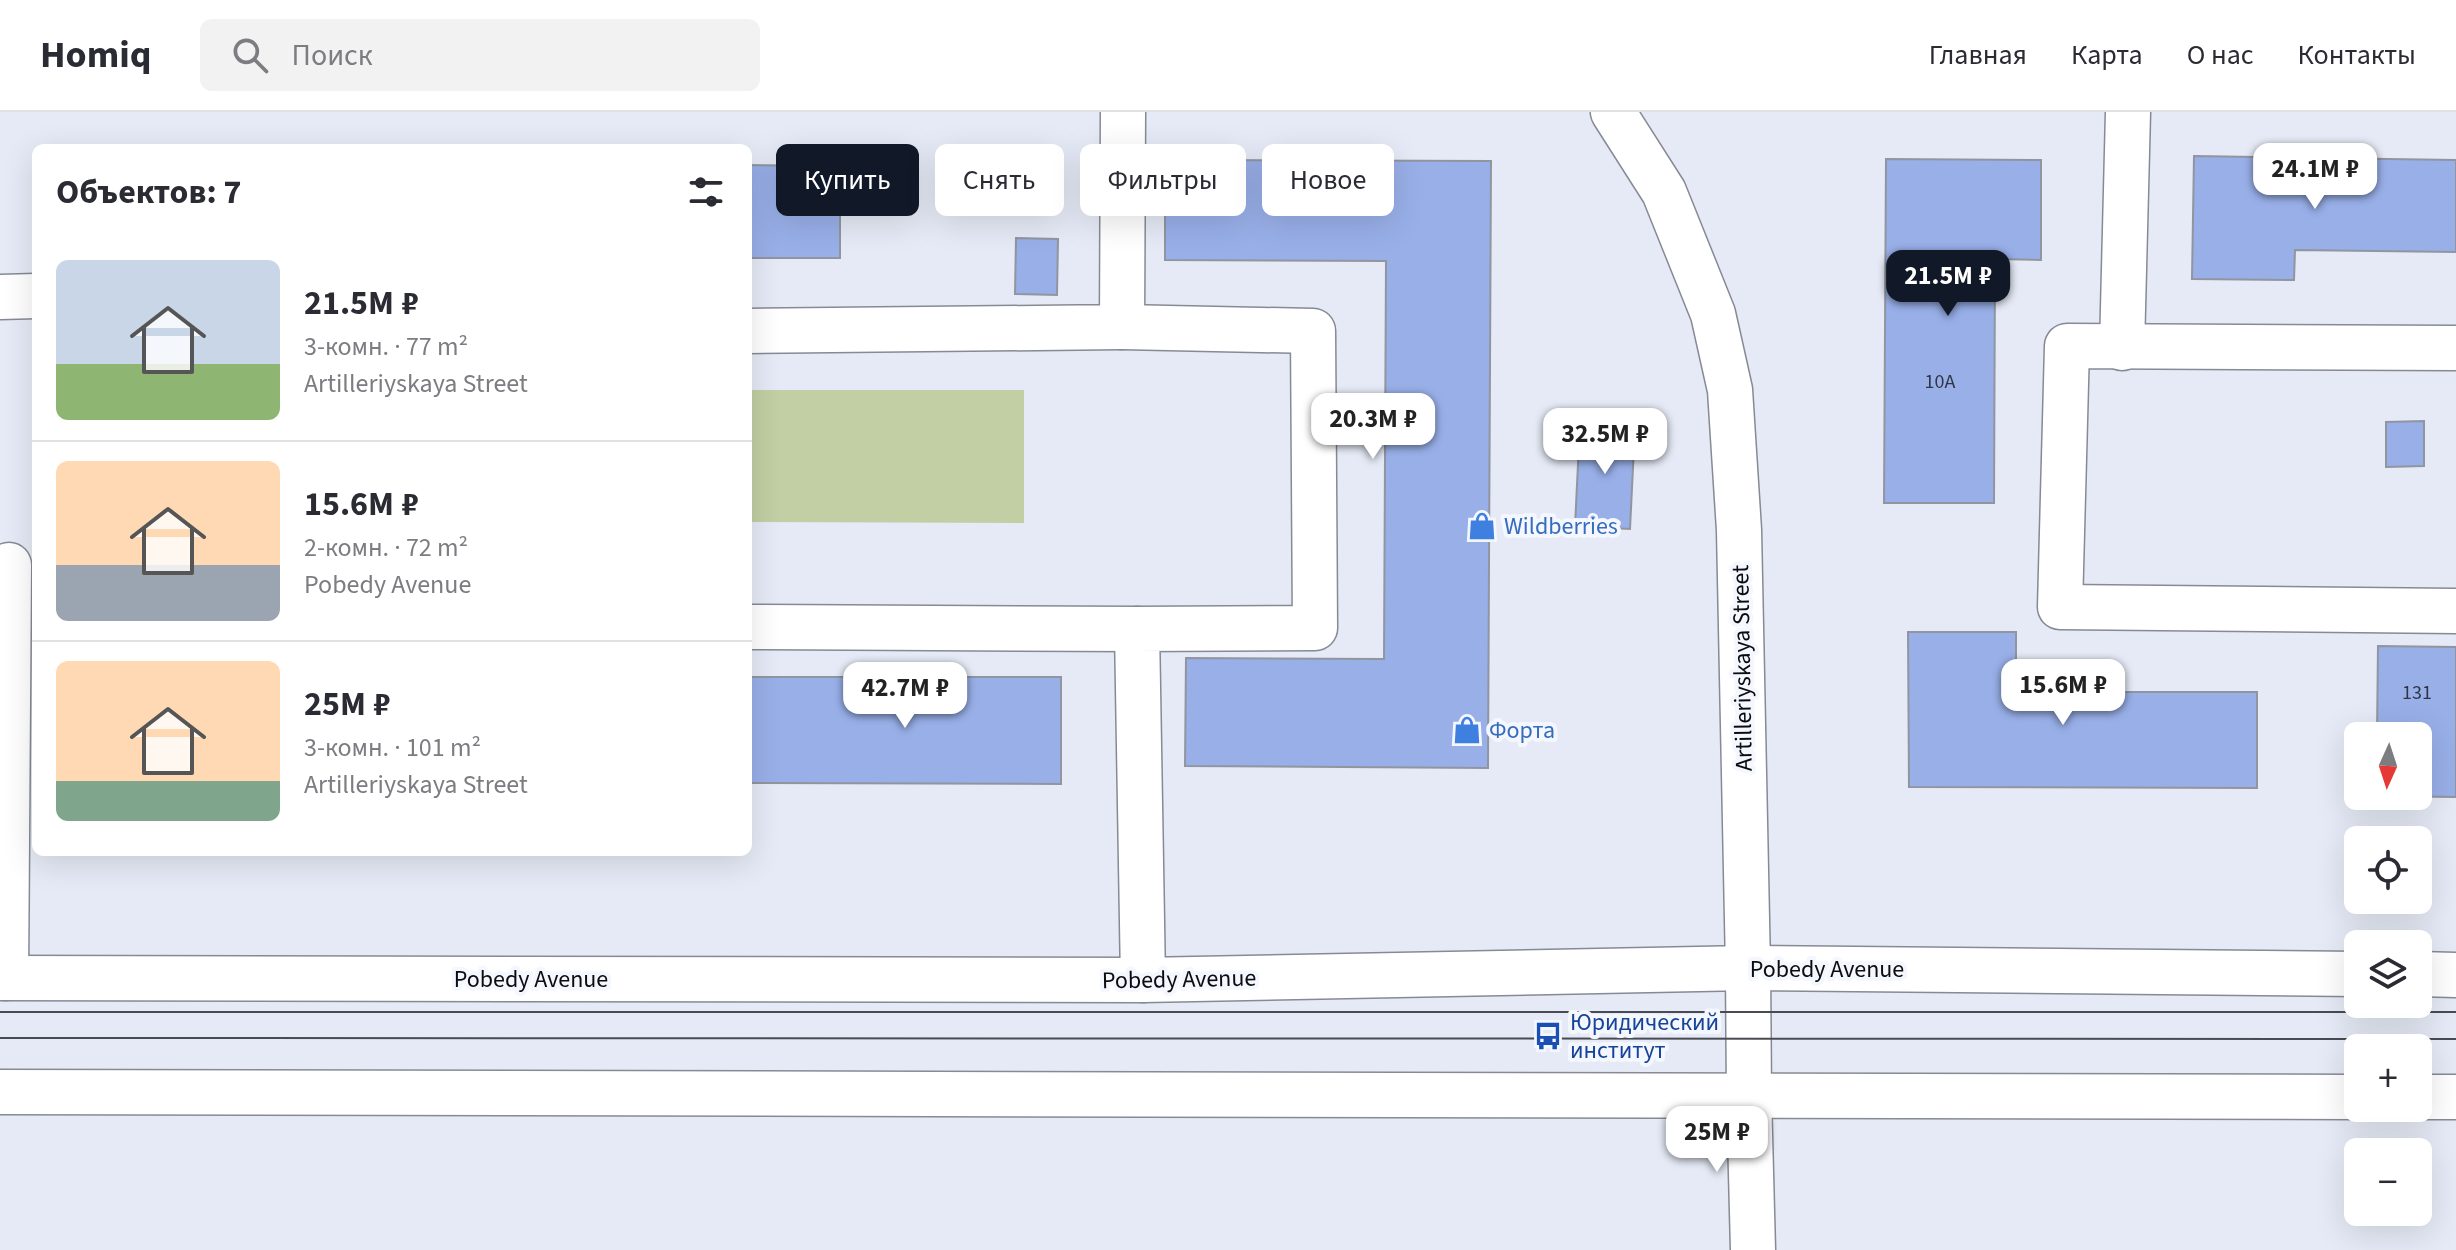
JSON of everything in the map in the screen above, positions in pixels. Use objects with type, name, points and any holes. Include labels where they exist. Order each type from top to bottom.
[{"type":"main road","points":[[1122,327],[1123,112]]},
{"type":"main road","name":"Artilleriyskaya Street","points":[[1613,112],[1664,192],[1713,314],[1730,390],[1739,530],[1753,1250]]},
{"type":"main road","points":[[2122,348],[2128,112]]},
{"type":"main road","points":[[0,297],[32,296]]},
{"type":"main road","points":[[752,331],[1122,327],[1313,331],[1315,628],[752,627]]},
{"type":"main road","points":[[2456,348],[2067,346],[2060,607],[2456,611]]},
{"type":"main road","points":[[3,978],[15,565]]},
{"type":"main road","points":[[1137,629],[1143,980]]},
{"type":"main road","name":"Pobedy Avenue","points":[[3,978],[1143,980],[1748,968],[2344,974]]},
{"type":"main road","points":[[2432,974],[2456,975]]},
{"type":"main road","points":[[0,1092],[2344,1097]]},
{"type":"main road","points":[[2432,1097],[2456,1097]]},
{"type":"green space","points":[[752,390],[1024,390],[1024,523],[752,522]]},
{"type":"building","points":[[2194,156],[2456,160],[2456,252],[2295,250],[2294,280],[2192,279]]},
{"type":"building","points":[[1886,159],[2041,160],[2041,260],[1995,259],[1994,503],[1884,503]]},
{"type":"building","points":[[1246,160],[1262,160],[1262,216],[1394,216],[1394,161],[1491,161],[1488,768],[1185,766],[1186,658],[1384,659],[1386,261],[1165,260],[1165,216],[1246,216]]},
{"type":"building","points":[[752,165],[776,165],[776,216],[840,216],[840,258],[752,258]]},
{"type":"building","points":[[1016,238],[1058,239],[1057,295],[1015,294]]},
{"type":"building","points":[[2424,421],[2424,466],[2386,467],[2386,422]]},
{"type":"building","points":[[1580,423],[1635,426],[1630,529],[1575,526]]},
{"type":"building","points":[[1908,632],[2016,632],[2016,692],[2257,692],[2257,788],[1909,787]]},
{"type":"building","points":[[2378,646],[2456,647],[2456,797],[2432,797],[2432,722],[2377,722]]},
{"type":"building","points":[[752,677],[1061,677],[1061,784],[752,783]]},
{"type":"tram line","points":[[0,1012],[2456,1012]]},
{"type":"tram line","points":[[0,1038],[2456,1039]]},
{"type":"place","name":"Wildberries","points":[[1482,526]]},
{"type":"place","name":"Форта","points":[[1467,730]]},
{"type":"place","name":"Юридический институт","points":[[1548,1036]]}]
